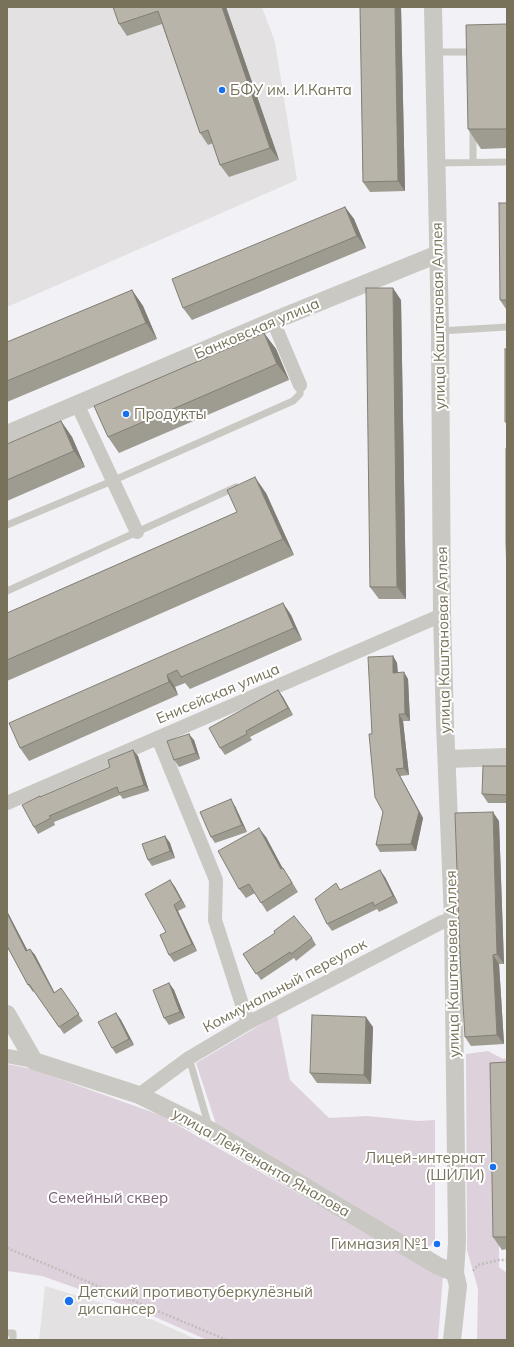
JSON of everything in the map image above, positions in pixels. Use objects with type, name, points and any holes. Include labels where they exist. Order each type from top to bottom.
[{"type":"street","name":"улица Каштановая Аллея","points":[[433,7],[440,331],[442,615],[453,918],[457,1242],[461,1275],[458,1286],[452,1340]]},
{"type":"street","name":"Банковская улица","points":[[7,434],[273,321],[438,254]]},
{"type":"street","points":[[273,321],[300,385]]},
{"type":"street","points":[[77,404],[137,532]]},
{"type":"street","name":"Енисейская улица","points":[[7,803],[442,615]]},
{"type":"street","points":[[158,738],[216,880],[215,920],[248,1023]]},
{"type":"street","points":[[447,759],[507,757]]},
{"type":"street","name":"Коммунальный переулок","points":[[139,1095],[189,1058],[248,1023],[442,922],[453,918]]},
{"type":"street","points":[[7,1014],[34,1061]]},
{"type":"street","name":"улица Лейтенанта Яналова","points":[[7,1056],[34,1061],[139,1095],[210,1130],[438,1266],[461,1275]]},
{"type":"lane","points":[[434,52],[472,52],[472,60]]},
{"type":"lane","points":[[473,123],[474,162]]},
{"type":"lane","points":[[436,163],[507,162]]},
{"type":"lane","points":[[440,331],[507,327]]},
{"type":"lane","points":[[7,525],[112,481],[294,401],[300,394],[300,385]]},
{"type":"lane","points":[[7,591],[242,485]]},
{"type":"lane","points":[[189,1058],[210,1130]]},
{"type":"lane","points":[[7,1333],[13,1334],[13,1340]]},
{"type":"path","points":[[7,1248],[226,1340]]},
{"type":"path","points":[[461,1275],[478,1265],[499,1260],[507,1260]]},
{"type":"shaded area","points":[[7,7],[262,7],[275,42],[297,180],[7,307]]},
{"type":"shaded area","name":"Детский противотуберкулёзный диспансер","points":[[45,1286],[144,1316],[198,1340],[39,1340]]},
{"type":"green space","points":[[277,1015],[290,1080],[329,1118],[367,1116],[418,1121],[435,1120],[435,1239],[428,1250],[217,1127],[196,1063]]},
{"type":"green space","name":"Лицей-интернат (ШИЛИ)","points":[[488,1051],[503,1059],[507,1058],[499,1267],[507,1273],[507,1340],[477,1340],[478,1289],[467,1250],[466,1054]]},
{"type":"green space","name":"Семейный сквер","points":[[7,1064],[32,1069],[160,1115],[443,1276],[438,1340],[207,1340],[144,1312],[42,1276],[7,1271]]},
{"type":"building","name":"БФУ им. И.Канта","points":[[113,7],[222,7],[270,148],[220,165],[208,130],[200,133],[158,11],[119,24]]},
{"type":"building","points":[[360,7],[395,7],[398,181],[363,182]]},
{"type":"building","points":[[507,24],[507,129],[468,129],[466,25]]},
{"type":"building","points":[[499,203],[507,203],[507,300],[500,300]]},
{"type":"building","points":[[345,207],[357,236],[183,308],[172,279]]},
{"type":"building","points":[[366,288],[393,288],[397,587],[370,587]]},
{"type":"building","points":[[132,290],[146,323],[7,381],[7,342]]},
{"type":"building","points":[[264,333],[277,364],[108,437],[94,406]]},
{"type":"building","points":[[505,349],[507,349],[507,422],[505,422]]},
{"type":"building","points":[[61,421],[74,451],[7,480],[7,444]]},
{"type":"building","points":[[507,449],[507,575],[506,542]]},
{"type":"building","points":[[255,477],[283,539],[7,660],[7,613],[237,512],[227,490]]},
{"type":"building","points":[[283,603],[294,628],[181,677],[177,670],[167,675],[169,682],[20,748],[9,723]]},
{"type":"building","points":[[393,656],[393,673],[404,672],[405,714],[399,714],[404,768],[396,769],[419,812],[411,844],[376,845],[383,812],[375,797],[369,734],[372,734],[368,657]]},
{"type":"building","points":[[278,690],[288,708],[246,731],[247,734],[220,748],[209,728]]},
{"type":"building","points":[[189,734],[196,753],[174,760],[167,741]]},
{"type":"building","points":[[133,750],[144,785],[119,793],[117,787],[49,816],[51,818],[34,827],[22,805],[110,767],[108,760]]},
{"type":"building","points":[[483,766],[507,766],[507,795],[482,794]]},
{"type":"building","points":[[231,799],[242,825],[211,837],[200,812]]},
{"type":"building","points":[[493,812],[497,954],[493,955],[497,1035],[465,1037],[460,956],[455,813]]},
{"type":"building","points":[[259,828],[281,869],[283,868],[292,883],[261,903],[249,884],[239,889],[218,851]]},
{"type":"building","points":[[165,836],[170,851],[148,860],[142,844]]},
{"type":"building","points":[[380,870],[393,896],[374,906],[373,902],[327,924],[315,899],[336,883],[340,890]]},
{"type":"building","points":[[170,880],[181,900],[174,905],[192,944],[169,955],[160,935],[166,932],[145,894]]},
{"type":"building","points":[[7,913],[26,951],[30,949],[54,993],[61,988],[79,1014],[59,1027],[29,984],[28,985],[7,946]]},
{"type":"building","points":[[294,916],[312,938],[291,954],[290,952],[256,974],[243,954],[275,933],[274,931]]},
{"type":"building","points":[[169,983],[180,1012],[164,1018],[153,990]]},
{"type":"building","points":[[116,1013],[129,1039],[112,1048],[98,1022]]},
{"type":"building","points":[[312,1015],[366,1017],[364,1075],[310,1073]]},
{"type":"building","points":[[507,1062],[507,1237],[493,1237],[490,1063]]},
{"type":"place","name":"БФУ им. И.Канта","points":[[222,90]]},
{"type":"place","name":"Продукты","points":[[126,414]]},
{"type":"place","name":"Лицей-интернат (ШИЛИ)","points":[[493,1167]]},
{"type":"place","name":"Гимназия №1","points":[[437,1244]]},
{"type":"place","name":"Детский противотуберкулёзный диспансер","points":[[69,1301]]}]
